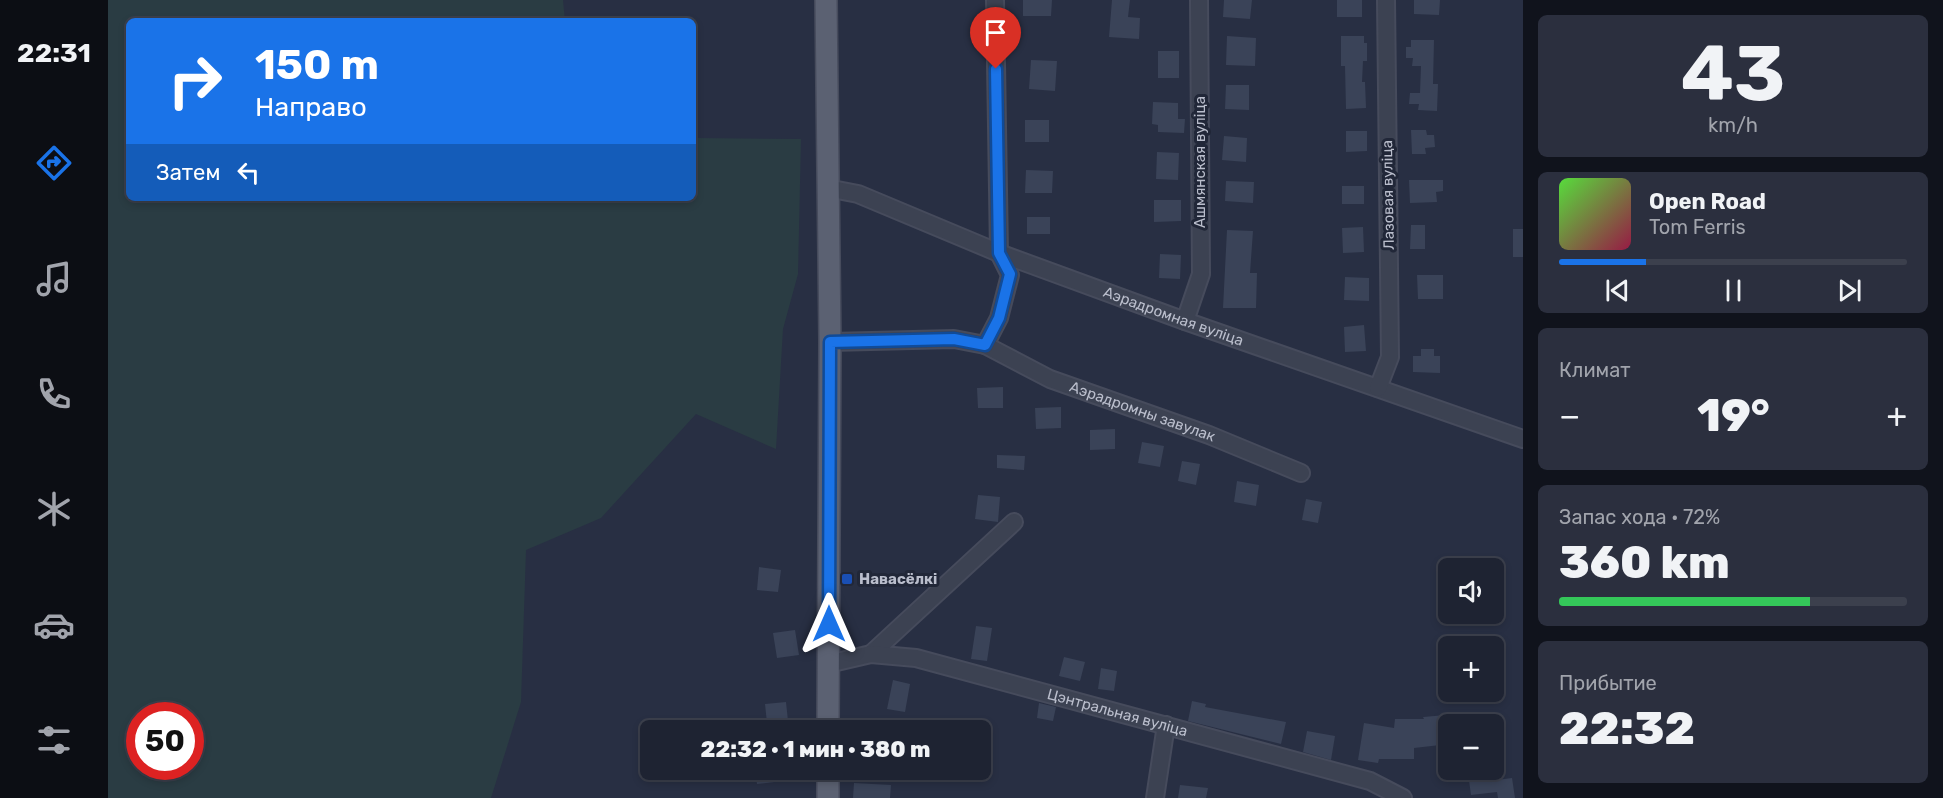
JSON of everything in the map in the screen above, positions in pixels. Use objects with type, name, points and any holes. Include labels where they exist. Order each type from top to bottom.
[{"type":"main road","points":[[826,0],[830,342],[828,720]]},
{"type":"main road","points":[[828,780],[828,798]]},
{"type":"street","points":[[985,345],[999,318],[1010,274],[999,253],[995,0]]},
{"type":"street","name":"Ашмянская вуліца","points":[[1185,321],[1201,274],[1199,0]]},
{"type":"street","name":"Лазовая вуліца","points":[[1378,388],[1390,357],[1386,0]]},
{"type":"street","name":"Аэрадромная вуліца","points":[[827,188],[858,194],[999,253],[1185,321],[1523,439]]},
{"type":"street","name":"Аэрадромны завулак","points":[[830,342],[954,339],[985,345],[1050,378],[1209,435],[1301,473]]},
{"type":"street","points":[[871,654],[1014,522]]},
{"type":"street","name":"Цэнтральная вуліца","points":[[828,664],[871,654],[916,658],[1370,781],[1400,798]]},
{"type":"street","points":[[1155,798],[1166,725]]},
{"type":"shaded area","points":[[108,0],[563,0],[565,18],[126,18],[126,201],[696,201],[696,138],[801,139],[798,274],[783,329],[776,449],[696,414],[601,518],[526,550],[521,702],[491,798],[108,798]]},
{"type":"building","points":[[1023,0],[1052,0],[1051,16],[1023,16]]},
{"type":"building","points":[[1112,0],[1130,0],[1128,17],[1140,18],[1139,39],[1109,37]]},
{"type":"building","points":[[1224,0],[1252,0],[1250,19],[1223,17]]},
{"type":"building","points":[[1337,0],[1362,0],[1362,17],[1337,17]]},
{"type":"building","points":[[1414,0],[1440,0],[1439,15],[1414,14]]},
{"type":"building","points":[[1227,36],[1256,38],[1255,66],[1226,65]]},
{"type":"building","points":[[1341,36],[1364,36],[1364,43],[1367,43],[1367,61],[1363,61],[1362,82],[1365,82],[1366,108],[1346,109],[1345,66],[1341,66]]},
{"type":"building","points":[[1411,40],[1434,40],[1433,84],[1438,84],[1437,111],[1418,110],[1419,104],[1409,104],[1410,93],[1420,93],[1421,66],[1412,66],[1413,58],[1406,58],[1406,47],[1411,47]]},
{"type":"building","points":[[1158,51],[1179,51],[1179,78],[1158,78]]},
{"type":"building","points":[[1031,60],[1057,61],[1055,91],[1029,89]]},
{"type":"building","points":[[1226,85],[1249,85],[1249,110],[1225,109]]},
{"type":"building","points":[[1153,102],[1178,103],[1178,119],[1185,119],[1184,133],[1158,132],[1158,125],[1152,124]]},
{"type":"building","points":[[1025,120],[1049,120],[1049,142],[1025,142]]},
{"type":"building","points":[[1411,130],[1426,130],[1427,135],[1434,135],[1435,147],[1425,148],[1426,154],[1412,154]]},
{"type":"building","points":[[1346,131],[1367,131],[1367,151],[1346,152]]},
{"type":"building","points":[[1224,136],[1247,138],[1246,162],[1222,160]]},
{"type":"building","points":[[1157,152],[1179,153],[1178,180],[1156,179]]},
{"type":"building","points":[[1026,170],[1053,171],[1052,193],[1025,193]]},
{"type":"building","points":[[1409,180],[1443,180],[1443,191],[1436,192],[1437,202],[1410,203]]},
{"type":"building","points":[[1226,181],[1254,182],[1253,203],[1225,201]]},
{"type":"building","points":[[1342,186],[1364,186],[1364,204],[1342,204]]},
{"type":"building","points":[[1154,200],[1181,200],[1181,221],[1154,222]]},
{"type":"building","points":[[1027,217],[1050,217],[1050,234],[1027,234]]},
{"type":"building","points":[[1411,225],[1425,225],[1425,249],[1410,249]]},
{"type":"building","points":[[1363,227],[1364,252],[1343,253],[1342,228]]},
{"type":"building","points":[[1513,229],[1523,229],[1523,257],[1513,257]]},
{"type":"building","points":[[1227,230],[1253,231],[1250,273],[1257,273],[1256,308],[1223,308]]},
{"type":"building","points":[[1160,254],[1181,255],[1180,279],[1159,278]]},
{"type":"building","points":[[1417,275],[1443,275],[1443,299],[1418,299]]},
{"type":"building","points":[[1345,277],[1369,278],[1369,301],[1344,300]]},
{"type":"building","points":[[1364,325],[1366,351],[1345,352],[1344,327]]},
{"type":"building","points":[[1421,349],[1434,349],[1434,356],[1440,356],[1440,373],[1413,372],[1413,356],[1421,356]]},
{"type":"building","points":[[1003,387],[1003,408],[978,408],[977,388]]},
{"type":"building","points":[[1061,407],[1061,428],[1036,429],[1035,408]]},
{"type":"building","points":[[1115,429],[1115,449],[1090,450],[1090,430]]},
{"type":"building","points":[[1142,442],[1164,446],[1160,467],[1138,463]]},
{"type":"building","points":[[997,455],[1025,456],[1024,470],[997,468]]},
{"type":"building","points":[[1182,461],[1200,464],[1196,485],[1178,481]]},
{"type":"building","points":[[1237,481],[1259,485],[1256,506],[1234,502]]},
{"type":"building","points":[[978,495],[1000,497],[998,522],[975,519]]},
{"type":"building","points":[[1306,499],[1322,502],[1318,523],[1302,520]]},
{"type":"building","points":[[759,567],[781,570],[778,592],[757,590]]},
{"type":"building","points":[[976,626],[992,628],[987,661],[971,659]]},
{"type":"building","points":[[795,630],[799,655],[777,658],[773,633]]},
{"type":"building","points":[[1064,657],[1085,662],[1080,681],[1059,676]]},
{"type":"building","points":[[1101,668],[1117,671],[1114,691],[1098,689]]},
{"type":"building","points":[[893,680],[910,684],[905,712],[887,709]]},
{"type":"building","points":[[1192,701],[1206,704],[1205,707],[1286,722],[1281,744],[1188,721]]},
{"type":"building","points":[[786,702],[788,720],[767,720],[765,704]]},
{"type":"building","points":[[1039,703],[1056,707],[1053,721],[1037,718]]},
{"type":"building","points":[[1438,716],[1438,745],[1414,748],[1414,759],[1379,759],[1378,763],[1358,760],[1364,723],[1394,728],[1395,719],[1424,719],[1423,717]]},
{"type":"building","points":[[1307,731],[1335,736],[1331,760],[1303,752]]},
{"type":"building","points":[[1512,778],[1515,798],[1498,798],[1497,792],[1471,795],[1469,780],[1481,780],[1481,782]]},
{"type":"building","points":[[756,780],[783,781],[757,784]]},
{"type":"building","points":[[854,783],[891,785],[890,798],[853,798]]},
{"type":"building","points":[[1180,785],[1208,788],[1206,798],[1178,798]]},
{"type":"place","name":"Навасёлкі","points":[[847,579]]},
{"type":"route","points":[[829,624],[830,342],[954,339],[985,345],[999,318],[1010,274],[999,253],[996,69]]}]
